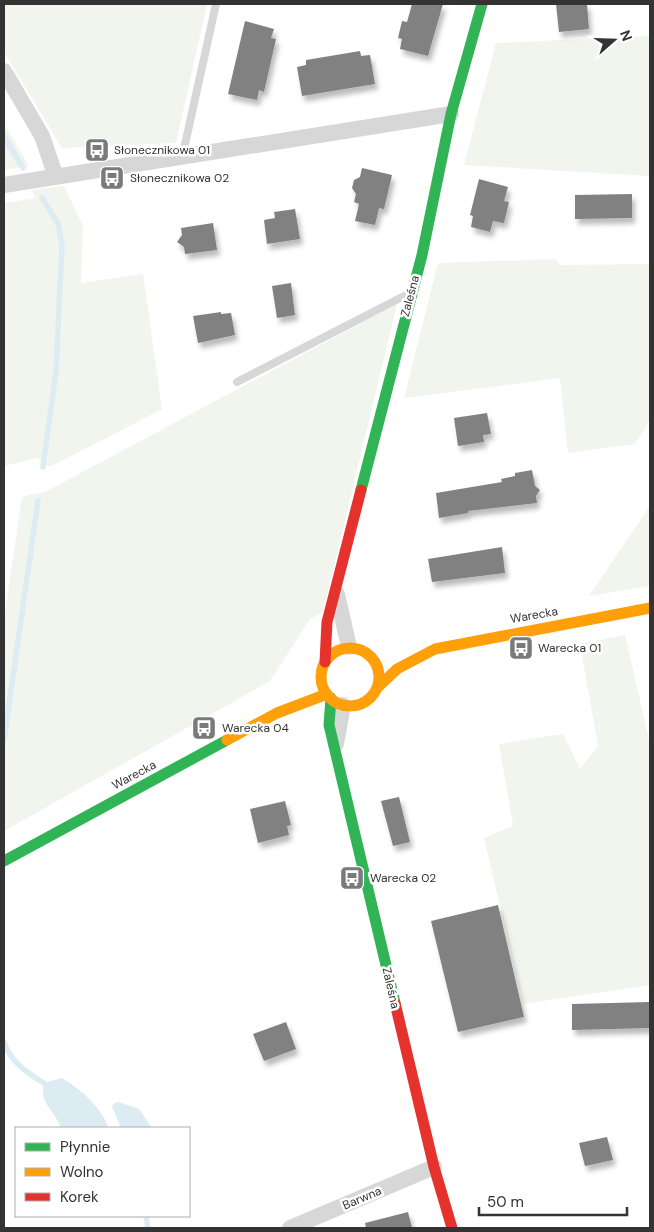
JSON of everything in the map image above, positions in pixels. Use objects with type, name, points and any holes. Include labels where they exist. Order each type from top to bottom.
[{"type":"street","name":"Zaleśna","points":[[325,662],[327,622],[410,293],[422,255],[451,114],[482,4]]},
{"type":"street","points":[[4,71],[42,136],[56,177]]},
{"type":"street","points":[[4,186],[451,114]]},
{"type":"street","name":"Zaleśna","points":[[336,587],[349,647]]},
{"type":"street","name":"Warecka","points":[[401,653],[424,653],[495,636],[650,608]]},
{"type":"street","points":[[349,647],[359,649],[368,654],[377,666],[378,681],[377,688],[366,700],[359,704],[334,699],[323,688],[321,674],[325,662],[335,652],[349,647]]},
{"type":"street","name":"Warecka","points":[[377,688],[397,669],[424,653]]},
{"type":"street","points":[[368,654],[386,654]]},
{"type":"street","points":[[311,682],[321,674]]},
{"type":"street","name":"Warecka","points":[[277,713],[295,693]]},
{"type":"street","name":"Zaleśna","points":[[334,699],[336,746],[434,1167],[452,1228]]},
{"type":"street","name":"Warecka","points":[[4,861],[277,713],[334,699]]},
{"type":"street","name":"Barwna","points":[[290,1228],[434,1167]]},
{"type":"lane","points":[[182,158],[216,4]]},
{"type":"lane","points":[[237,382],[410,293]]},
{"type":"shaded area","points":[[4,4],[207,4],[176,143],[62,148],[4,52]]},
{"type":"shaded area","points":[[650,36],[650,176],[464,165],[496,43]]},
{"type":"shaded area","points":[[4,123],[29,166],[4,170]]},
{"type":"shaded area","points":[[64,186],[83,226],[81,283],[143,274],[162,409],[50,467],[37,458],[4,466],[4,203],[35,198],[32,190]]},
{"type":"shaded area","points":[[556,259],[559,265],[650,264],[650,420],[635,444],[568,453],[560,378],[404,398],[438,263]]},
{"type":"shaded area","points":[[397,304],[323,612],[310,619],[270,681],[4,831],[4,619],[22,497],[47,491]]},
{"type":"shaded area","points":[[650,506],[650,586],[589,596]]},
{"type":"shaded area","points":[[625,635],[650,744],[650,985],[523,1004],[484,838],[513,826],[499,744],[563,734],[580,769],[598,746],[580,644]]},
{"type":"shaded area","points":[[62,1078],[77,1088],[90,1099],[108,1127],[61,1127],[43,1096],[44,1083]]},
{"type":"shaded area","points":[[119,1102],[139,1109],[151,1127],[121,1127],[112,1107],[114,1103]]},
{"type":"building","points":[[412,4],[443,4],[428,56],[400,49],[402,39],[398,38],[402,21],[407,22]]},
{"type":"building","points":[[556,4],[587,4],[589,29],[559,32]]},
{"type":"building","points":[[245,21],[274,29],[271,38],[276,39],[264,92],[259,90],[257,100],[228,94]]},
{"type":"building","points":[[360,51],[361,56],[370,55],[375,84],[302,96],[297,67],[306,65],[306,60]]},
{"type":"building","points":[[362,168],[392,175],[384,209],[379,208],[375,225],[355,221],[359,204],[354,202],[356,194],[352,188],[354,180],[360,177]]},
{"type":"building","points":[[479,179],[508,187],[504,201],[509,202],[504,223],[493,221],[490,232],[471,227],[473,216],[470,215]]},
{"type":"building","points":[[632,194],[632,218],[575,219],[575,195]]},
{"type":"building","points":[[295,209],[300,239],[267,244],[264,220],[275,218],[274,212]]},
{"type":"building","points":[[213,223],[217,250],[185,254],[184,247],[177,242],[182,235],[181,228]]},
{"type":"building","points":[[291,283],[295,315],[277,318],[272,286]]},
{"type":"building","points":[[221,312],[221,314],[231,313],[235,335],[198,343],[193,316]]},
{"type":"building","points":[[487,413],[491,434],[483,435],[484,442],[458,446],[454,418]]},
{"type":"building","points":[[532,470],[535,486],[540,490],[536,496],[537,503],[468,511],[468,513],[439,518],[436,493],[502,482],[501,479],[515,476],[515,473]]},
{"type":"building","points":[[502,547],[505,573],[432,582],[428,559]]},
{"type":"building","points":[[399,797],[410,842],[393,846],[381,801]]},
{"type":"building","points":[[285,801],[291,825],[287,826],[289,835],[258,843],[250,809]]},
{"type":"building","points":[[498,905],[524,1017],[458,1032],[431,921]]},
{"type":"building","points":[[650,1002],[650,1028],[572,1030],[572,1004]]},
{"type":"building","points":[[286,1022],[296,1049],[264,1061],[253,1034]]},
{"type":"building","points":[[607,1137],[613,1160],[585,1166],[579,1143]]},
{"type":"building","points":[[408,1212],[412,1228],[366,1228],[365,1223]]},
{"type":"waterway","points":[[4,136],[23,168]]},
{"type":"waterway","points":[[42,198],[58,224],[62,245],[56,371],[43,467]]},
{"type":"waterway","points":[[4,739],[38,501]]},
{"type":"waterway","points":[[4,1042],[11,1057],[17,1063],[50,1087]]},
{"type":"waterway","points":[[146,1217],[148,1228]]},
{"type":"traffic: fast","points":[[361,490],[422,255],[451,114],[482,4]]},
{"type":"traffic: fast","points":[[331,698],[329,725],[395,1003]]},
{"type":"traffic: fast","points":[[4,861],[227,740]]},
{"type":"traffic: slow","points":[[377,688],[397,669],[435,649],[650,608]]},
{"type":"traffic: slow","points":[[350,648],[361,650],[374,661],[379,677],[377,688],[366,701],[350,706],[339,704],[326,693],[321,677],[323,666],[334,653],[350,648]]},
{"type":"traffic: slow","points":[[227,740],[277,713],[327,694]]},
{"type":"traffic: jam","points":[[325,662],[327,622],[361,490]]},
{"type":"traffic: jam","points":[[395,1003],[434,1167],[452,1228]]},
{"type":"place","name":"Słonecznikowa 01","points":[[97,150]]},
{"type":"place","name":"Słonecznikowa 02","points":[[112,178]]},
{"type":"place","name":"Warecka 01","points":[[521,648]]},
{"type":"place","name":"Warecka 04","points":[[204,728]]},
{"type":"place","name":"Warecka 02","points":[[352,878]]}]
